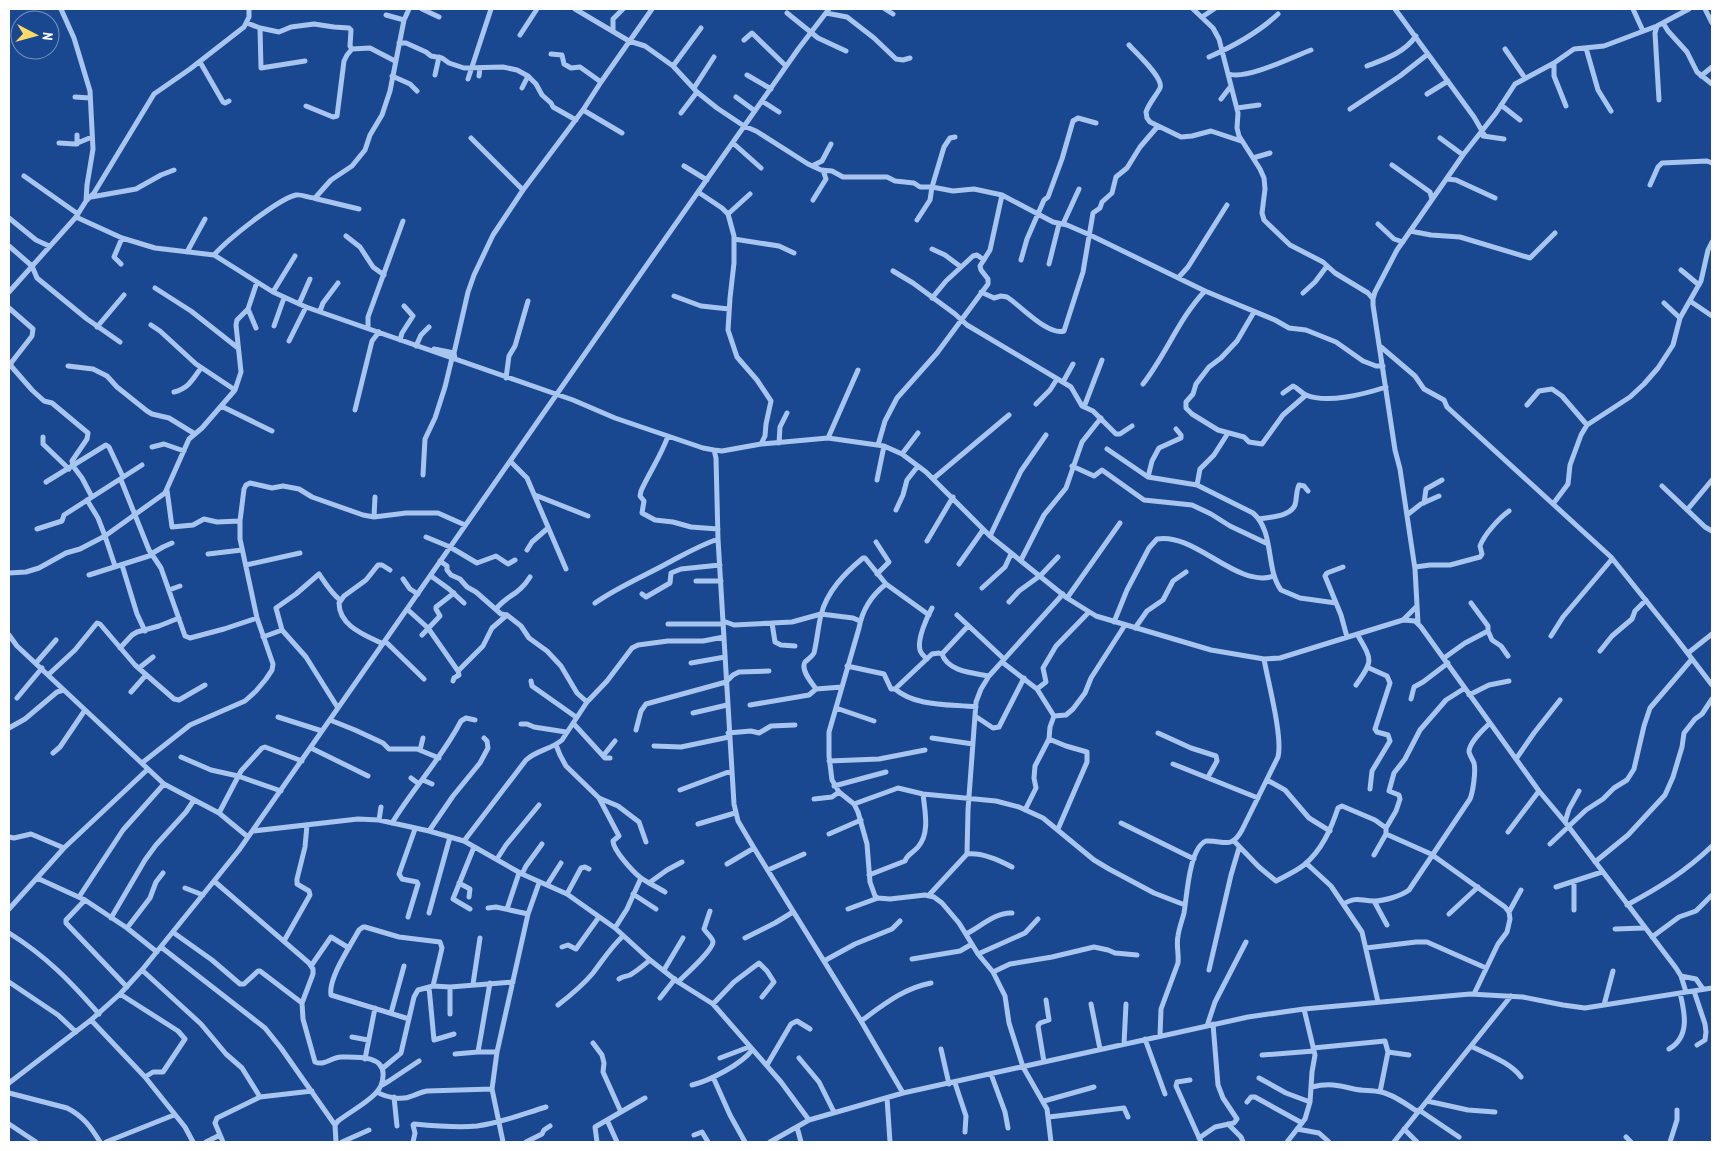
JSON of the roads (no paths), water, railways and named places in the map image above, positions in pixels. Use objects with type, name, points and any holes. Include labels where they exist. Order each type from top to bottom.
[{"type":"street","points":[[61,9],[74,38],[84,68],[90,98],[92,156],[86,201]]},
{"type":"street","points":[[9,292],[91,197],[154,94],[200,62],[244,27],[249,17],[249,9]]},
{"type":"street","points":[[313,198],[331,180],[352,166],[365,150],[369,137],[382,115],[390,91],[404,20],[408,9]]},
{"type":"street","points":[[422,9],[439,17]]},
{"type":"street","points":[[468,79],[491,9]]},
{"type":"street","points":[[520,34],[537,9]]},
{"type":"street","points":[[575,9],[629,41],[645,46],[673,66],[696,90],[744,126],[756,131],[812,166],[832,171],[843,177],[885,177],[895,182],[914,183],[920,187],[954,191],[979,189],[1003,197],[1038,214],[1090,235],[1205,291],[1289,328],[1306,330],[1336,342],[1364,361],[1376,366],[1383,366]]},
{"type":"street","points":[[583,14],[587,9]]},
{"type":"street","points":[[612,31],[613,19],[623,9]]},
{"type":"street","points":[[422,475],[425,439],[435,418],[445,387],[468,292],[493,235],[576,120],[652,9]]},
{"type":"street","points":[[885,9],[893,14]]},
{"type":"street","points":[[1193,9],[1216,33],[1223,51],[1237,108],[1239,138],[1262,173],[1265,184],[1262,213],[1264,220],[1290,245],[1327,266],[1373,298]]},
{"type":"street","points":[[1202,17],[1214,9]]},
{"type":"street","points":[[1395,9],[1448,81],[1485,136]]},
{"type":"street","points":[[1633,9],[1643,31]]},
{"type":"street","points":[[1669,1049],[1680,1039],[1684,1028],[1681,976],[1539,791],[1418,623],[1415,567],[1400,469],[1395,450],[1373,298],[1403,242],[1512,88],[1572,50],[1604,46],[1643,31],[1655,29],[1689,9]]},
{"type":"street","points":[[1706,9],[1712,23]]},
{"type":"street","points":[[9,1083],[99,1014],[127,987],[174,933],[253,831],[786,66],[827,11],[847,17],[874,38],[896,59],[910,58]]},
{"type":"street","points":[[787,13],[818,38],[846,51]]},
{"type":"street","points":[[1209,57],[1240,42],[1278,14]]},
{"type":"street","points":[[386,15],[404,20]]},
{"type":"street","points":[[247,23],[260,28],[281,31],[291,27],[314,24],[334,28],[348,28],[351,30],[350,46],[352,49]]},
{"type":"street","points":[[1663,23],[1668,32],[1687,52],[1696,70],[1712,84]]},
{"type":"street","points":[[260,28],[261,68],[305,61]]},
{"type":"street","points":[[673,66],[701,28]]},
{"type":"street","points":[[1655,29],[1660,100]]},
{"type":"street","points":[[744,40],[752,33],[786,66]]},
{"type":"street","points":[[1367,66],[1397,54],[1417,39]]},
{"type":"street","points":[[399,43],[406,43],[433,57],[444,58],[453,65],[464,68],[502,67],[517,70],[528,76],[536,84],[542,95],[551,102],[553,107],[576,120]]},
{"type":"street","points":[[1129,45],[1154,72],[1161,83],[1146,112],[1148,120],[1181,137],[1211,131],[1239,138]]},
{"type":"street","points":[[306,106],[333,117],[337,116],[344,62],[352,49],[370,48],[395,61]]},
{"type":"street","points":[[1586,48],[1598,90],[1610,111]]},
{"type":"street","points":[[1505,49],[1525,78]]},
{"type":"street","points":[[1229,74],[1236,76],[1249,74],[1311,50]]},
{"type":"street","points":[[551,54],[562,56],[564,64],[571,68],[580,67],[601,82]]},
{"type":"street","points":[[1350,109],[1430,56]]},
{"type":"street","points":[[435,75],[439,57]]},
{"type":"street","points":[[681,113],[714,57]]},
{"type":"street","points":[[200,62],[223,102],[229,101]]},
{"type":"street","points":[[1554,63],[1554,76],[1566,106]]},
{"type":"street","points":[[1701,76],[1712,67]]},
{"type":"street","points":[[479,76],[480,68]]},
{"type":"street","points":[[1544,68],[1554,76]]},
{"type":"street","points":[[747,75],[771,88]]},
{"type":"street","points":[[392,76],[410,84],[418,91]]},
{"type":"street","points":[[522,88],[528,76]]},
{"type":"street","points":[[1221,99],[1236,76]]},
{"type":"street","points":[[1427,94],[1448,81]]},
{"type":"street","points":[[76,97],[90,98]]},
{"type":"street","points":[[736,97],[755,111]]},
{"type":"street","points":[[762,101],[779,112]]},
{"type":"street","points":[[1237,108],[1259,105]]},
{"type":"street","points":[[1501,105],[1520,120]]},
{"type":"street","points":[[583,110],[622,133]]},
{"type":"street","points":[[1021,260],[1027,239],[1044,200],[1048,197],[1073,121],[1078,118],[1096,123]]},
{"type":"street","points":[[981,292],[995,298],[1006,297],[1047,328],[1064,332],[1081,280],[1093,213],[1100,208],[1102,202],[1112,193],[1116,177],[1127,168],[1140,147],[1158,126]]},
{"type":"street","points":[[77,135],[77,144]]},
{"type":"street","points":[[1477,136],[1504,139]]},
{"type":"street","points":[[59,143],[77,144],[92,137]]},
{"type":"street","points":[[917,220],[930,200],[944,147],[950,138],[955,137]]},
{"type":"street","points":[[470,138],[524,190]]},
{"type":"street","points":[[1440,138],[1463,155]]},
{"type":"street","points":[[733,143],[761,168]]},
{"type":"street","points":[[812,166],[822,161],[831,144]]},
{"type":"street","points":[[1253,158],[1270,153]]},
{"type":"street","points":[[1650,185],[1658,167],[1662,163],[1707,161],[1712,163]]},
{"type":"street","points":[[1392,165],[1430,192],[1437,193]]},
{"type":"street","points":[[684,166],[707,180]]},
{"type":"street","points":[[91,197],[136,189],[174,170]]},
{"type":"street","points":[[813,200],[826,178],[823,170]]},
{"type":"street","points":[[1453,172],[1456,180]]},
{"type":"street","points":[[24,176],[77,215],[122,238],[155,248],[214,254],[273,292],[306,307],[359,324],[415,346],[453,357],[668,436],[722,451],[769,443],[828,438],[881,446],[902,454],[934,478],[983,530],[1011,554],[1089,612],[1114,622],[1211,650],[1264,659],[1280,658],[1403,620],[1418,623]]},
{"type":"street","points":[[1447,180],[1456,180],[1495,198]]},
{"type":"street","points":[[1049,264],[1061,224],[1079,189]]},
{"type":"street","points":[[698,192],[728,214],[734,239],[734,263],[728,330],[736,353],[772,401],[765,436],[761,444]]},
{"type":"street","points":[[1430,192],[1432,199]]},
{"type":"street","points":[[728,214],[750,194]]},
{"type":"street","points":[[214,254],[237,234],[274,207],[298,195],[359,209]]},
{"type":"street","points":[[877,480],[885,421],[897,398],[937,353],[989,281],[980,268],[990,250],[1003,197]]},
{"type":"street","points":[[1179,277],[1188,267],[1227,205]]},
{"type":"street","points":[[9,218],[36,240],[49,246]]},
{"type":"street","points":[[187,252],[205,219]]},
{"type":"street","points":[[359,324],[368,316],[403,221]]},
{"type":"street","points":[[1378,224],[1394,239],[1403,242]]},
{"type":"street","points":[[1412,229],[1431,235],[1460,237],[1530,258],[1555,233]]},
{"type":"street","points":[[346,236],[360,247],[373,267],[384,275]]},
{"type":"street","points":[[121,264],[114,257],[122,238]]},
{"type":"street","points":[[734,239],[779,246],[794,253]]},
{"type":"street","points":[[1394,239],[1398,250]]},
{"type":"street","points":[[1553,504],[1568,484],[1570,465],[1581,435],[1587,425],[1630,397],[1658,368],[1673,345],[1680,318],[1699,285],[1708,250],[1712,242]]},
{"type":"street","points":[[9,246],[32,266],[37,278],[98,327],[120,342]]},
{"type":"street","points":[[932,249],[945,255],[961,267]]},
{"type":"street","points":[[932,298],[946,281],[975,255],[984,260]]},
{"type":"street","points":[[273,292],[295,256]]},
{"type":"street","points":[[1303,293],[1315,282],[1327,266]]},
{"type":"street","points":[[1187,281],[1188,267]]},
{"type":"street","points":[[1681,270],[1699,285]]},
{"type":"street","points":[[893,272],[913,283],[961,320],[1063,382],[1074,390],[1080,405],[1101,418],[1116,434],[1120,434],[1132,426]]},
{"type":"street","points":[[23,276],[37,278]]},
{"type":"street","points":[[299,304],[310,279]]},
{"type":"street","points":[[9,573],[26,572],[39,568],[66,552],[80,548],[105,536],[162,495],[167,489],[189,439],[235,390],[241,372],[237,320],[248,309],[257,282]]},
{"type":"street","points":[[320,311],[323,303],[338,283]]},
{"type":"street","points":[[155,288],[191,311],[238,348]]},
{"type":"street","points":[[1143,384],[1158,364],[1184,319],[1205,291]]},
{"type":"street","points":[[1368,293],[1375,292]]},
{"type":"street","points":[[98,327],[124,294]]},
{"type":"street","points":[[674,296],[701,306],[729,309]]},
{"type":"street","points":[[274,326],[284,298]]},
{"type":"street","points":[[506,378],[509,356],[515,346],[528,301]]},
{"type":"street","points":[[1690,301],[1712,316]]},
{"type":"street","points":[[1664,302],[1680,318]]},
{"type":"street","points":[[400,340],[402,333],[413,316],[404,306]]},
{"type":"street","points":[[289,341],[306,307]]},
{"type":"street","points":[[9,308],[34,332],[10,363],[11,366],[44,401],[52,403],[88,433],[87,439],[73,457],[71,468]]},
{"type":"street","points":[[248,309],[256,328]]},
{"type":"street","points":[[1254,312],[1237,341],[1221,358],[1214,362],[1196,384],[1193,394],[1186,404],[1186,408],[1192,414],[1218,430],[1244,437],[1250,442],[1263,443],[1283,415],[1306,395]]},
{"type":"street","points":[[368,316],[372,342]]},
{"type":"street","points":[[151,325],[201,368],[235,390]]},
{"type":"street","points":[[415,346],[429,327]]},
{"type":"street","points":[[355,410],[372,342],[379,332]]},
{"type":"street","points":[[1380,346],[1415,376],[1424,389],[1444,400],[1447,407],[1612,559],[1712,684]]},
{"type":"street","points":[[1382,357],[1390,354]]},
{"type":"street","points":[[1084,407],[1102,360]]},
{"type":"street","points":[[1063,382],[1073,364]]},
{"type":"street","points":[[68,366],[93,369],[107,376],[117,387],[147,411],[169,418],[195,434]]},
{"type":"street","points":[[174,392],[188,386],[201,368]]},
{"type":"street","points":[[828,438],[858,370]]},
{"type":"street","points":[[1036,404],[1050,390],[1057,379]]},
{"type":"street","points":[[1283,393],[1293,386],[1306,395],[1331,398],[1363,394],[1386,387]]},
{"type":"street","points":[[1527,405],[1539,391],[1552,389],[1562,396],[1587,425]]},
{"type":"street","points":[[221,406],[272,431]]},
{"type":"street","points":[[779,442],[780,427],[787,413]]},
{"type":"street","points":[[934,478],[1009,414]]},
{"type":"street","points":[[1021,560],[1044,515],[1066,488],[1072,466],[1082,442],[1101,418]]},
{"type":"street","points":[[1148,477],[1152,461],[1159,448],[1181,438],[1176,429]]},
{"type":"street","points":[[1197,485],[1200,469],[1214,455],[1228,433]]},
{"type":"street","points":[[902,454],[918,434]]},
{"type":"street","points":[[990,536],[1021,471],[1046,435]]},
{"type":"street","points":[[668,436],[662,453],[654,462],[640,491],[640,496],[644,501],[642,513],[655,520],[691,527],[718,529]]},
{"type":"street","points":[[765,436],[769,443]]},
{"type":"street","points":[[44,437],[43,444],[82,478],[115,566]]},
{"type":"street","points":[[152,447],[164,444],[184,451]]},
{"type":"street","points":[[46,482],[106,445],[109,447],[122,478],[152,555],[161,568],[185,636],[190,638],[257,618]]},
{"type":"street","points":[[1107,449],[1148,477],[1197,485],[1248,510],[1259,519],[1268,544],[1274,576],[1279,588],[1287,594],[1336,604]]},
{"type":"street","points":[[714,450],[716,458],[718,539],[730,771],[735,813],[754,848],[904,1094]]},
{"type":"street","points":[[716,458],[722,451]]},
{"type":"street","points":[[510,461],[527,478],[566,569]]},
{"type":"street","points":[[37,529],[62,521],[64,515],[142,465]]},
{"type":"street","points":[[896,510],[907,480],[918,466]]},
{"type":"street","points":[[1072,466],[1094,476],[1102,470],[1144,500],[1192,505],[1268,544]]},
{"type":"street","points":[[1424,503],[1426,489],[1442,480]]},
{"type":"street","points":[[1687,510],[1712,480]]},
{"type":"street","points":[[142,763],[190,725],[245,701],[256,691],[273,667],[257,618],[240,539],[240,521],[246,485],[250,483],[272,488],[283,486],[299,489],[316,498],[374,517],[406,513],[438,513],[464,526]]},
{"type":"street","points":[[1259,519],[1278,516],[1292,509],[1299,485],[1304,486],[1308,491]]},
{"type":"street","points":[[1662,486],[1705,527],[1712,531]]},
{"type":"street","points":[[167,489],[172,527],[193,525],[204,519],[219,522],[240,521]]},
{"type":"street","points":[[535,494],[588,516]]},
{"type":"street","points":[[1407,515],[1424,503],[1439,496]]},
{"type":"street","points":[[374,517],[375,497]]},
{"type":"street","points":[[927,541],[953,498]]},
{"type":"street","points":[[1415,567],[1450,565],[1480,556],[1482,554],[1480,546],[1483,539],[1499,518],[1509,511]]},
{"type":"street","points":[[929,895],[966,854],[975,716],[981,689],[989,676],[1065,596],[1120,523]]},
{"type":"street","points":[[527,550],[532,542],[548,528]]},
{"type":"street","points":[[959,564],[983,530]]},
{"type":"street","points":[[426,537],[450,547],[478,563],[496,556],[508,564],[515,560]]},
{"type":"street","points":[[595,603],[613,590],[667,564],[698,546],[718,539]]},
{"type":"street","points":[[1114,622],[1149,548],[1157,539],[1170,539],[1190,546],[1243,573],[1265,578],[1274,576]]},
{"type":"street","points":[[876,542],[889,560],[877,574]]},
{"type":"street","points":[[90,575],[152,555],[162,546],[172,543]]},
{"type":"street","points":[[208,554],[242,550]]},
{"type":"street","points":[[246,565],[300,553]]},
{"type":"street","points":[[982,588],[1005,567],[1011,554]]},
{"type":"street","points":[[1009,602],[1017,593],[1041,576],[1058,557]]},
{"type":"street","points":[[816,690],[804,666],[814,653],[821,614],[829,594],[848,571],[863,558],[886,584],[929,615]]},
{"type":"street","points":[[1551,636],[1563,617],[1612,559]]},
{"type":"street","points":[[440,561],[447,566],[449,573],[460,579],[467,587],[521,626],[529,638],[547,650],[561,666],[577,693],[587,702]]},
{"type":"street","points":[[642,594],[646,597],[670,583],[671,573],[680,569],[720,564]]},
{"type":"street","points":[[122,565],[137,614],[145,631]]},
{"type":"street","points":[[390,570],[382,565],[378,565],[366,580],[340,600],[340,610],[348,624],[356,630],[384,642],[424,679]]},
{"type":"street","points":[[1343,567],[1327,573],[1325,576],[1348,637]]},
{"type":"street","points":[[1032,581],[1034,571]]},
{"type":"street","points":[[1134,628],[1147,611],[1163,600],[1175,579],[1186,572]]},
{"type":"street","points":[[338,708],[306,657],[282,630],[276,608],[319,574],[328,584],[334,595],[340,600]]},
{"type":"street","points":[[430,576],[454,593],[464,603]]},
{"type":"street","points":[[496,609],[522,589],[530,577]]},
{"type":"street","points":[[403,579],[410,589],[418,594]]},
{"type":"street","points":[[696,581],[721,582]]},
{"type":"street","points":[[878,898],[870,882],[868,851],[861,820],[854,804],[834,786],[830,774],[829,732],[860,621],[876,592],[886,584]]},
{"type":"street","points":[[169,590],[180,586]]},
{"type":"street","points":[[422,635],[440,616],[436,607],[454,593]]},
{"type":"street","points":[[1600,651],[1612,636],[1632,619],[1635,611],[1646,600]]},
{"type":"street","points":[[1471,603],[1488,626],[1488,632],[1492,640],[1501,646],[1508,656]]},
{"type":"street","points":[[1403,620],[1416,606]]},
{"type":"street","points":[[928,659],[920,652],[920,645],[932,608]]},
{"type":"street","points":[[407,609],[428,628],[458,671]]},
{"type":"street","points":[[1037,690],[1046,681],[1043,668],[1052,651],[1089,612]]},
{"type":"street","points":[[668,624],[723,622],[734,625],[772,623],[798,621],[821,614],[854,618],[860,621]]},
{"type":"street","points":[[453,681],[459,674],[458,671],[483,646],[492,628],[504,615]]},
{"type":"street","points":[[957,615],[1003,661],[1037,690],[1054,716]]},
{"type":"street","points":[[120,648],[132,635],[179,618]]},
{"type":"street","points":[[48,675],[75,650],[97,623],[100,624],[138,668],[177,700],[205,685]]},
{"type":"street","points":[[772,623],[775,642],[780,645],[794,646]]},
{"type":"street","points":[[724,630],[734,625]]},
{"type":"street","points":[[1054,716],[1066,714],[1074,709],[1085,693],[1091,678],[1125,625]]},
{"type":"street","points":[[942,654],[968,626]]},
{"type":"street","points":[[263,637],[282,630]]},
{"type":"street","points":[[1444,658],[1465,642],[1488,632]]},
{"type":"street","points":[[1356,685],[1369,668],[1368,655],[1357,634]]},
{"type":"street","points":[[1688,653],[1712,634]]},
{"type":"street","points":[[9,635],[48,675],[164,784],[219,813],[248,837]]},
{"type":"street","points":[[464,841],[526,760],[562,740],[587,702],[607,681],[635,646],[668,641],[703,641],[724,637]]},
{"type":"street","points":[[36,663],[56,640]]},
{"type":"street","points":[[895,689],[935,653],[942,654]]},
{"type":"street","points":[[942,654],[943,659],[957,669],[989,676]]},
{"type":"street","points":[[138,668],[152,657]]},
{"type":"street","points":[[691,663],[725,657]]},
{"type":"street","points":[[1160,1036],[1161,1009],[1178,963],[1177,938],[1194,859],[1199,845],[1210,841],[1224,844],[1234,841],[1239,836],[1278,757],[1280,747],[1278,731],[1264,659]]},
{"type":"street","points":[[1550,844],[1566,824],[1627,780],[1631,775],[1636,764],[1650,708],[1692,659]]},
{"type":"street","points":[[1411,699],[1414,687],[1448,664]]},
{"type":"street","points":[[848,666],[884,674],[891,689],[895,689],[902,695],[916,700],[976,707]]},
{"type":"street","points":[[17,698],[42,668]]},
{"type":"street","points":[[1369,668],[1387,676],[1390,683],[1375,729],[1388,735],[1389,743],[1372,771],[1370,789]]},
{"type":"street","points":[[636,730],[640,711],[644,705],[726,682],[739,672],[769,671]]},
{"type":"street","points":[[131,692],[146,675]]},
{"type":"street","points":[[975,716],[993,728],[999,727],[1024,678]]},
{"type":"street","points":[[531,681],[532,686],[576,717]]},
{"type":"street","points":[[1470,695],[1489,685],[1509,681]]},
{"type":"street","points":[[57,692],[59,685]]},
{"type":"street","points":[[750,705],[809,695],[816,690],[842,687]]},
{"type":"street","points":[[1374,855],[1400,801],[1399,795],[1389,790],[1394,774],[1405,759],[1420,730],[1446,700],[1465,688]]},
{"type":"street","points":[[9,728],[25,719],[57,692],[64,690]]},
{"type":"street","points":[[1595,862],[1624,839],[1665,794],[1673,777],[1684,733],[1695,719],[1702,714],[1712,699]]},
{"type":"street","points":[[1516,759],[1560,700]]},
{"type":"street","points":[[693,713],[727,705]]},
{"type":"street","points":[[836,708],[874,721]]},
{"type":"street","points":[[53,753],[60,747],[85,710]]},
{"type":"street","points":[[1025,810],[1036,788],[1034,778],[1035,766],[1049,739],[1050,727],[1054,716]]},
{"type":"street","points":[[278,717],[322,731]]},
{"type":"street","points":[[392,823],[403,805],[439,758],[463,719],[475,720]]},
{"type":"street","points":[[330,720],[383,743],[389,749],[420,750],[439,758]]},
{"type":"street","points":[[573,722],[605,758],[610,758]]},
{"type":"street","points":[[1343,904],[1356,899],[1374,901],[1406,893],[1470,799],[1475,766],[1469,753],[1470,748],[1490,723]]},
{"type":"street","points":[[521,724],[566,732]]},
{"type":"street","points":[[654,746],[677,748],[728,735],[752,731],[758,733],[771,726],[795,725]]},
{"type":"street","points":[[1158,733],[1191,748],[1216,756],[1217,761],[1208,777]]},
{"type":"street","points":[[420,750],[423,738]]},
{"type":"street","points":[[429,831],[453,796],[480,762],[488,748],[488,741],[484,738]]},
{"type":"street","points":[[932,738],[973,744]]},
{"type":"street","points":[[1049,739],[1088,754],[1086,765],[1058,829]]},
{"type":"street","points":[[603,756],[615,742]]},
{"type":"street","points":[[556,745],[566,766],[598,798],[619,836],[613,841],[613,846],[641,878],[665,892]]},
{"type":"street","points":[[219,813],[248,761],[264,747],[302,762]]},
{"type":"street","points":[[311,748],[368,776]]},
{"type":"street","points":[[829,761],[873,760],[924,750]]},
{"type":"street","points":[[181,757],[211,770],[238,776],[281,791]]},
{"type":"street","points":[[1173,764],[1258,798]]},
{"type":"street","points":[[9,907],[64,848],[148,769]]},
{"type":"street","points":[[680,790],[730,771]]},
{"type":"street","points":[[834,786],[886,772]]},
{"type":"street","points":[[411,778],[432,784]]},
{"type":"street","points":[[1267,780],[1285,790],[1309,818],[1330,831]]},
{"type":"street","points":[[79,897],[123,830],[164,784]]},
{"type":"street","points":[[854,804],[898,788],[924,794],[1001,802],[1043,818],[1109,869],[1154,893],[1185,905]]},
{"type":"street","points":[[1508,832],[1539,791]]},
{"type":"street","points":[[1566,824],[1569,809],[1579,791]]},
{"type":"street","points":[[814,799],[832,797],[839,792]]},
{"type":"street","points":[[869,875],[905,861],[907,856],[916,850],[922,842],[926,830],[924,794]]},
{"type":"street","points":[[598,798],[618,806],[639,822],[646,842]]},
{"type":"street","points":[[111,918],[145,860],[194,800]]},
{"type":"street","points":[[497,859],[539,805]]},
{"type":"street","points":[[1234,841],[1274,881],[1306,863],[1321,846],[1330,831],[1338,808],[1341,806],[1374,820],[1386,831],[1431,854],[1505,907],[1509,912],[1510,919],[1507,932],[1498,944],[1474,994]]},
{"type":"street","points":[[379,820],[381,807]]},
{"type":"street","points":[[1559,815],[1569,809]]},
{"type":"street","points":[[698,824],[735,813]]},
{"type":"street","points":[[253,831],[358,819],[379,820],[429,831],[464,841],[474,846],[538,882],[566,894],[615,928],[650,960],[713,1004],[767,1066],[809,1120]]},
{"type":"street","points":[[829,834],[861,820]]},
{"type":"street","points":[[1120,823],[1194,859]]},
{"type":"street","points":[[284,941],[310,895],[309,891],[297,884],[305,848],[307,825]]},
{"type":"street","points":[[408,917],[418,884],[417,882],[402,879],[399,874],[415,829]]},
{"type":"street","points":[[9,838],[31,834],[64,848]]},
{"type":"street","points":[[429,913],[450,837]]},
{"type":"street","points":[[507,909],[521,873],[542,844]]},
{"type":"street","points":[[470,909],[453,899],[474,846]]},
{"type":"street","points":[[1627,905],[1676,877],[1696,862],[1712,846]]},
{"type":"street","points":[[727,864],[754,848]]},
{"type":"street","points":[[1209,970],[1232,870],[1239,848]]},
{"type":"street","points":[[966,854],[974,853],[1002,861],[1012,867]]},
{"type":"street","points":[[768,870],[804,854]]},
{"type":"street","points":[[649,883],[666,870],[682,862]]},
{"type":"street","points":[[547,885],[561,863]]},
{"type":"street","points":[[1306,863],[1331,886],[1362,932],[1378,1002]]},
{"type":"street","points":[[566,894],[581,868],[585,867],[589,870]]},
{"type":"street","points":[[1556,887],[1602,872]]},
{"type":"street","points":[[127,928],[150,898],[156,882],[163,873]]},
{"type":"street","points":[[37,878],[85,900],[127,928],[157,952]]},
{"type":"street","points":[[615,928],[627,909],[641,878]]},
{"type":"street","points":[[214,881],[311,966],[313,974],[302,1003],[303,1019],[315,1062],[324,1063],[336,1057],[375,1060],[383,1068],[382,1085]]},
{"type":"street","points":[[1574,881],[1574,910]]},
{"type":"street","points":[[502,1142],[492,1089],[497,1052],[528,914],[538,882]]},
{"type":"street","points":[[459,883],[470,889],[469,897]]},
{"type":"street","points":[[1449,914],[1478,887]]},
{"type":"street","points":[[185,888],[203,895]]},
{"type":"street","points":[[1509,912],[1521,890]]},
{"type":"street","points":[[633,894],[656,909]]},
{"type":"street","points":[[848,909],[878,898],[890,899],[912,895],[929,895],[942,903],[959,923],[978,954],[992,972],[1005,996],[1009,1024],[1022,1067],[1044,1100],[1049,1117],[1051,1142]]},
{"type":"street","points":[[1652,936],[1680,918],[1696,911],[1710,896]]},
{"type":"street","points":[[85,900],[66,920],[66,923],[127,987]]},
{"type":"street","points":[[1374,901],[1387,925]]},
{"type":"street","points":[[488,908],[496,906],[528,914]]},
{"type":"street","points":[[660,998],[711,946],[713,940],[704,931],[710,911]]},
{"type":"street","points":[[746,938],[775,924],[794,912]]},
{"type":"street","points":[[966,934],[997,916],[1004,913],[1012,913]]},
{"type":"street","points":[[562,947],[568,945],[576,949],[599,916]]},
{"type":"street","points":[[978,954],[1025,932],[1038,919]]},
{"type":"street","points":[[824,960],[855,944],[892,929],[900,921]]},
{"type":"street","points":[[409,1019],[331,995],[331,986],[349,948],[359,930],[363,927],[399,936],[440,942],[442,948],[431,986],[433,1039],[436,1041],[454,1034]]},
{"type":"street","points":[[1615,929],[1644,928]]},
{"type":"street","points":[[9,933],[44,956],[99,1014]]},
{"type":"street","points":[[174,933],[216,963],[240,984],[244,984],[260,971],[302,1003]]},
{"type":"street","points":[[558,1005],[576,991],[592,974],[609,950],[623,936]]},
{"type":"street","points":[[311,966],[331,937],[349,948]]},
{"type":"street","points":[[473,984],[480,938]]},
{"type":"street","points":[[664,970],[683,938]]},
{"type":"street","points":[[1190,1080],[1178,1082],[1176,1086],[1200,1140],[1216,1126],[1236,1121],[1218,1085],[1210,1025],[1215,1002],[1246,942]]},
{"type":"street","points":[[1366,948],[1427,942],[1486,968]]},
{"type":"street","points":[[912,959],[960,951],[972,944]]},
{"type":"street","points":[[161,947],[265,1028],[277,1042],[335,1125],[336,1142]]},
{"type":"street","points":[[992,972],[1010,964],[1094,947],[1108,950],[1115,954],[1137,955]]},
{"type":"street","points":[[619,980],[623,976],[638,970],[650,960]]},
{"type":"street","points":[[713,1004],[734,982],[757,964],[761,964],[774,982],[762,996]]},
{"type":"street","points":[[391,1013],[404,966]]},
{"type":"street","points":[[142,970],[201,1024],[226,1054],[242,1068],[260,1098]]},
{"type":"street","points":[[1604,1005],[1613,971]]},
{"type":"street","points":[[1681,976],[1696,979],[1703,989]]},
{"type":"street","points":[[9,982],[58,1015],[76,1032]]},
{"type":"street","points":[[383,1068],[400,1055],[416,992],[420,988],[513,982]]},
{"type":"street","points":[[478,1052],[490,983]]},
{"type":"street","points":[[861,1021],[901,993],[931,983]]},
{"type":"street","points":[[450,987],[450,1014]]},
{"type":"street","points":[[770,1142],[809,1120],[887,1098],[1210,1025],[1304,1009],[1451,994],[1511,996],[1585,1008],[1712,988]]},
{"type":"street","points":[[1694,990],[1706,1032],[1704,1040],[1697,1045]]},
{"type":"street","points":[[120,994],[178,1031],[185,1039],[163,1072],[151,1073],[146,1078]]},
{"type":"street","points":[[1394,1142],[1511,996]]},
{"type":"street","points":[[1044,1062],[1038,1026],[1049,1020],[1046,1000]]},
{"type":"street","points":[[1091,1004],[1100,1049]]},
{"type":"street","points":[[1124,1044],[1126,1004]]},
{"type":"street","points":[[365,1059],[375,1008]]},
{"type":"street","points":[[1287,1142],[1307,1115],[1312,1087],[1312,1072],[1315,1059],[1304,1009]]},
{"type":"street","points":[[91,1020],[146,1078],[185,1127],[193,1142]]},
{"type":"street","points":[[767,1066],[791,1024],[797,1021],[810,1029]]},
{"type":"street","points":[[352,1036],[368,1040]]},
{"type":"street","points":[[1145,1040],[1165,1094]]},
{"type":"street","points":[[1262,1055],[1383,1041],[1386,1043],[1388,1052],[1380,1092]]},
{"type":"street","points":[[593,1043],[602,1055],[604,1063],[603,1072],[621,1112]]},
{"type":"street","points":[[1471,1046],[1509,1066],[1521,1077]]},
{"type":"street","points":[[747,1057],[751,1048]]},
{"type":"street","points":[[720,1058],[751,1048]]},
{"type":"street","points":[[940,1049],[966,1116],[965,1132]]},
{"type":"street","points":[[455,1054],[497,1052]]},
{"type":"street","points":[[1388,1052],[1409,1056]]},
{"type":"street","points":[[692,1084],[701,1083],[747,1057],[758,1057]]},
{"type":"street","points":[[799,1058],[819,1082],[834,1112]]},
{"type":"street","points":[[335,1125],[377,1092],[382,1085],[419,1061]]},
{"type":"street","points":[[991,1074],[1005,1112],[1008,1128]]},
{"type":"street","points":[[713,1077],[730,1115],[745,1142]]},
{"type":"street","points":[[1259,1078],[1286,1093],[1310,1102]]},
{"type":"street","points":[[1312,1087],[1333,1084],[1380,1092],[1394,1097],[1419,1111],[1459,1137]]},
{"type":"street","points":[[1044,1100],[1094,1087]]},
{"type":"street","points":[[377,1092],[386,1098],[394,1098],[409,1097],[427,1091],[492,1089]]},
{"type":"street","points":[[223,1142],[216,1123],[217,1118],[260,1098],[312,1091]]},
{"type":"street","points":[[9,1093],[76,1112],[88,1123],[100,1142]]},
{"type":"street","points":[[1246,1102],[1251,1096],[1255,1097],[1302,1122]]},
{"type":"street","points":[[394,1098],[397,1126]]},
{"type":"street","points":[[597,1142],[595,1127],[645,1098]]},
{"type":"street","points":[[887,1098],[890,1142]]},
{"type":"street","points":[[1427,1101],[1468,1110],[1495,1112]]},
{"type":"street","points":[[412,1142],[415,1132],[414,1124],[462,1126],[497,1122],[546,1107]]},
{"type":"street","points":[[1049,1117],[1122,1108],[1126,1109],[1128,1117]]},
{"type":"street","points":[[1670,1142],[1677,1120],[1677,1110]]},
{"type":"street","points":[[106,1142],[174,1115]]},
{"type":"street","points":[[607,1120],[617,1142]]},
{"type":"street","points":[[9,1124],[36,1142]]},
{"type":"street","points":[[1228,1124],[1241,1137],[1243,1142]]},
{"type":"street","points":[[526,1142],[542,1134],[550,1126]]},
{"type":"street","points":[[797,1127],[801,1142]]},
{"type":"street","points":[[1297,1129],[1319,1133],[1329,1142]]},
{"type":"street","points":[[1404,1129],[1417,1142]]},
{"type":"street","points":[[342,1142],[368,1130]]},
{"type":"street","points":[[694,1134],[702,1132],[708,1142]]},
{"type":"street","points":[[206,1142],[220,1135]]},
{"type":"street","points":[[1626,1137],[1631,1142]]}]
